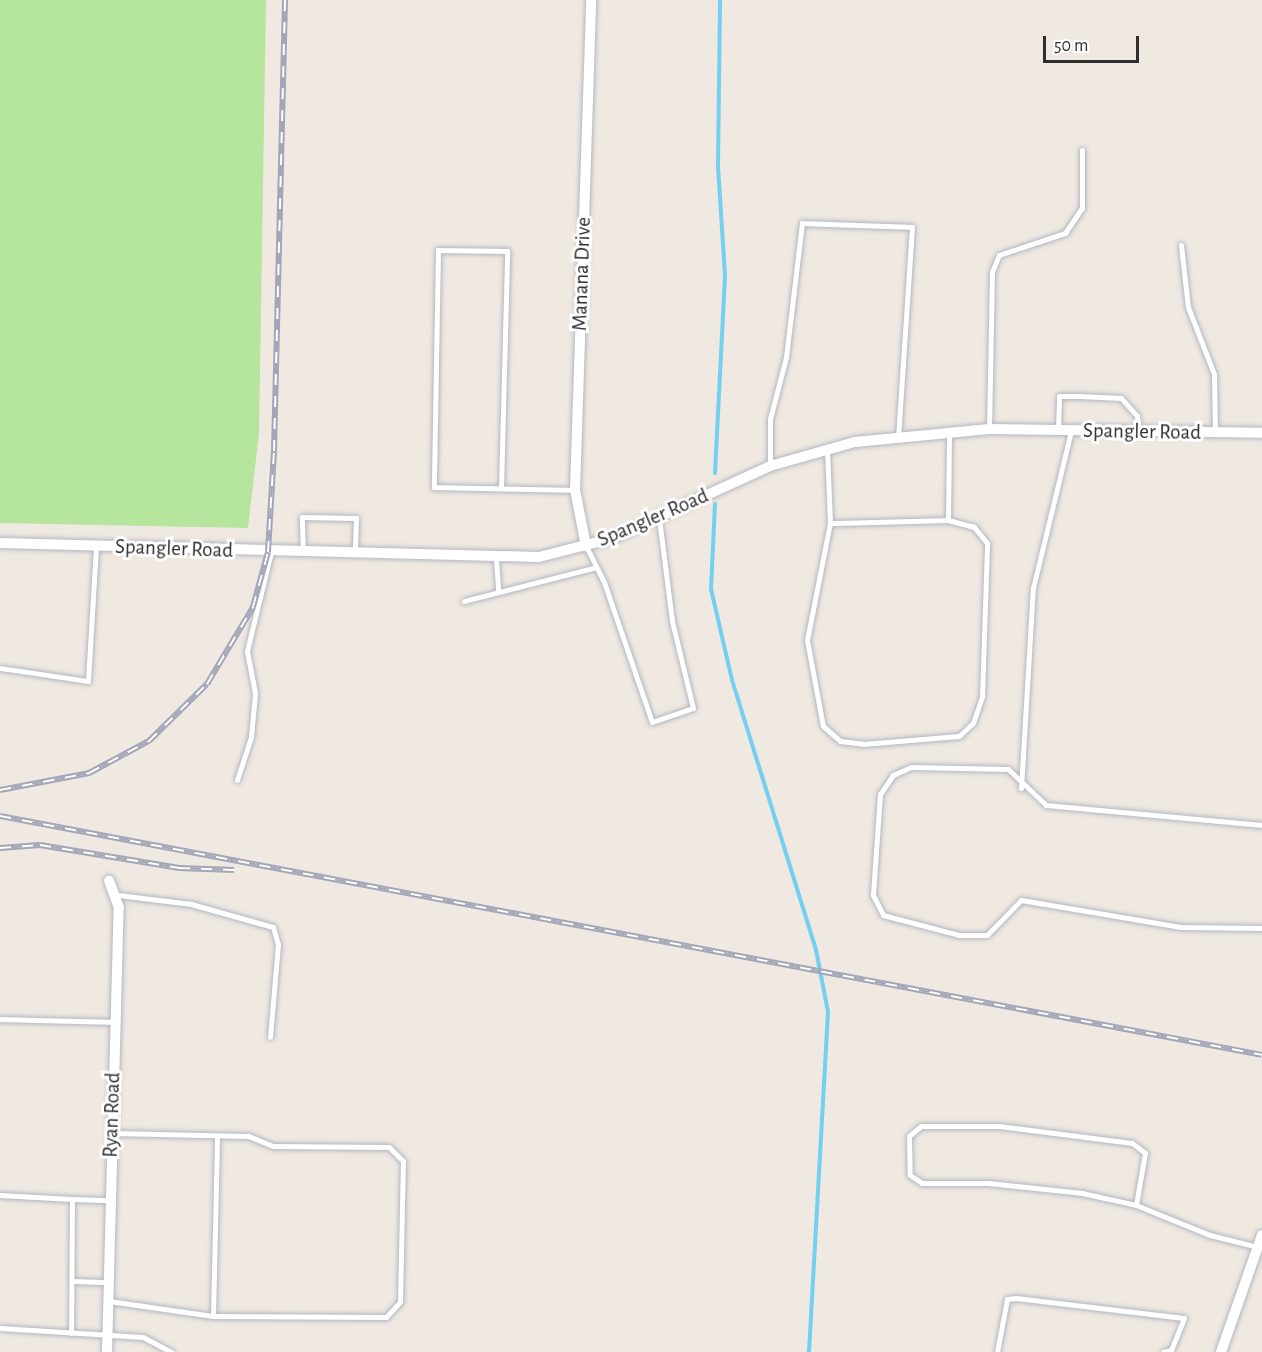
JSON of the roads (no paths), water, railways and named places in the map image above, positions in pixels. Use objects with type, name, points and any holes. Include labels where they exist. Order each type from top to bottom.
[{"type":"street","name":"Manana Drive","points":[[585,546],[575,490],[591,0]]},
{"type":"street","name":"Spangler Road","points":[[0,543],[303,554],[539,558],[585,546],[659,518],[770,466],[827,449],[898,436],[989,429],[1262,433]]},
{"type":"street","points":[[109,881],[118,895]]},
{"type":"street","name":"Ryan Road","points":[[107,1352],[118,895]]},
{"type":"street","points":[[1221,1352],[1262,1235]]},
{"type":"lane","points":[[989,429],[992,273],[999,255],[1065,233],[1082,208],[1083,150]]},
{"type":"lane","points":[[770,466],[770,419],[786,357],[802,223],[912,228],[898,436]]},
{"type":"lane","points":[[1181,244],[1188,307],[1214,374],[1215,433]]},
{"type":"lane","points":[[501,488],[507,251],[438,250],[434,488],[575,490]]},
{"type":"lane","points":[[1058,431],[1059,396],[1121,398],[1137,416],[1138,432]]},
{"type":"lane","points":[[948,520],[949,431]]},
{"type":"lane","points":[[1021,788],[1033,588],[1071,431]]},
{"type":"lane","points":[[827,449],[830,523],[807,640],[823,726],[840,741],[863,744],[959,736],[974,723],[985,669],[987,543],[974,527],[948,520],[830,523]]},
{"type":"lane","points":[[303,554],[302,517],[356,518],[355,555]]},
{"type":"lane","points":[[585,546],[604,582],[652,722],[693,708],[672,621],[659,518]]},
{"type":"lane","points":[[0,668],[88,681],[96,546]]},
{"type":"lane","points":[[237,780],[251,737],[255,693],[247,651],[271,552]]},
{"type":"lane","points":[[496,559],[498,591]]},
{"type":"lane","points":[[465,601],[596,567]]},
{"type":"lane","points":[[1262,825],[1046,805],[1021,788],[1008,769],[911,767],[893,775],[880,794],[873,895],[883,915],[907,925],[987,935],[1021,900],[1182,927],[1262,928]]},
{"type":"lane","points":[[118,895],[191,904],[273,927],[278,944],[270,1037]]},
{"type":"lane","points":[[0,1019],[115,1022]]},
{"type":"lane","points":[[1136,1204],[1145,1153],[1132,1143],[999,1126],[921,1126],[909,1136],[910,1175],[922,1183],[988,1183],[1136,1204],[1210,1235],[1258,1247]]},
{"type":"lane","points":[[109,1301],[213,1316],[386,1317],[400,1302],[404,1161],[389,1147],[273,1146],[248,1136],[111,1133]]},
{"type":"lane","points":[[213,1316],[217,1136]]},
{"type":"lane","points":[[0,1195],[109,1200]]},
{"type":"lane","points":[[71,1333],[72,1199]]},
{"type":"lane","points":[[72,1281],[108,1282]]},
{"type":"lane","points":[[997,1352],[1007,1299],[1016,1298],[1184,1318],[1171,1350],[1163,1352]]},
{"type":"lane","points":[[0,1328],[143,1337],[171,1352]]},
{"type":"waterway","points":[[715,473],[725,275],[718,166],[720,0]]},
{"type":"waterway","points":[[715,504],[711,589],[732,680],[816,950],[828,1012],[809,1352]]},
{"type":"railway","points":[[0,790],[89,773],[149,741],[207,684],[253,607],[268,552],[274,451],[285,0]]},
{"type":"railway","points":[[0,816],[1262,1055]]},
{"type":"railway","points":[[0,848],[40,845],[179,868],[234,870]]}]
